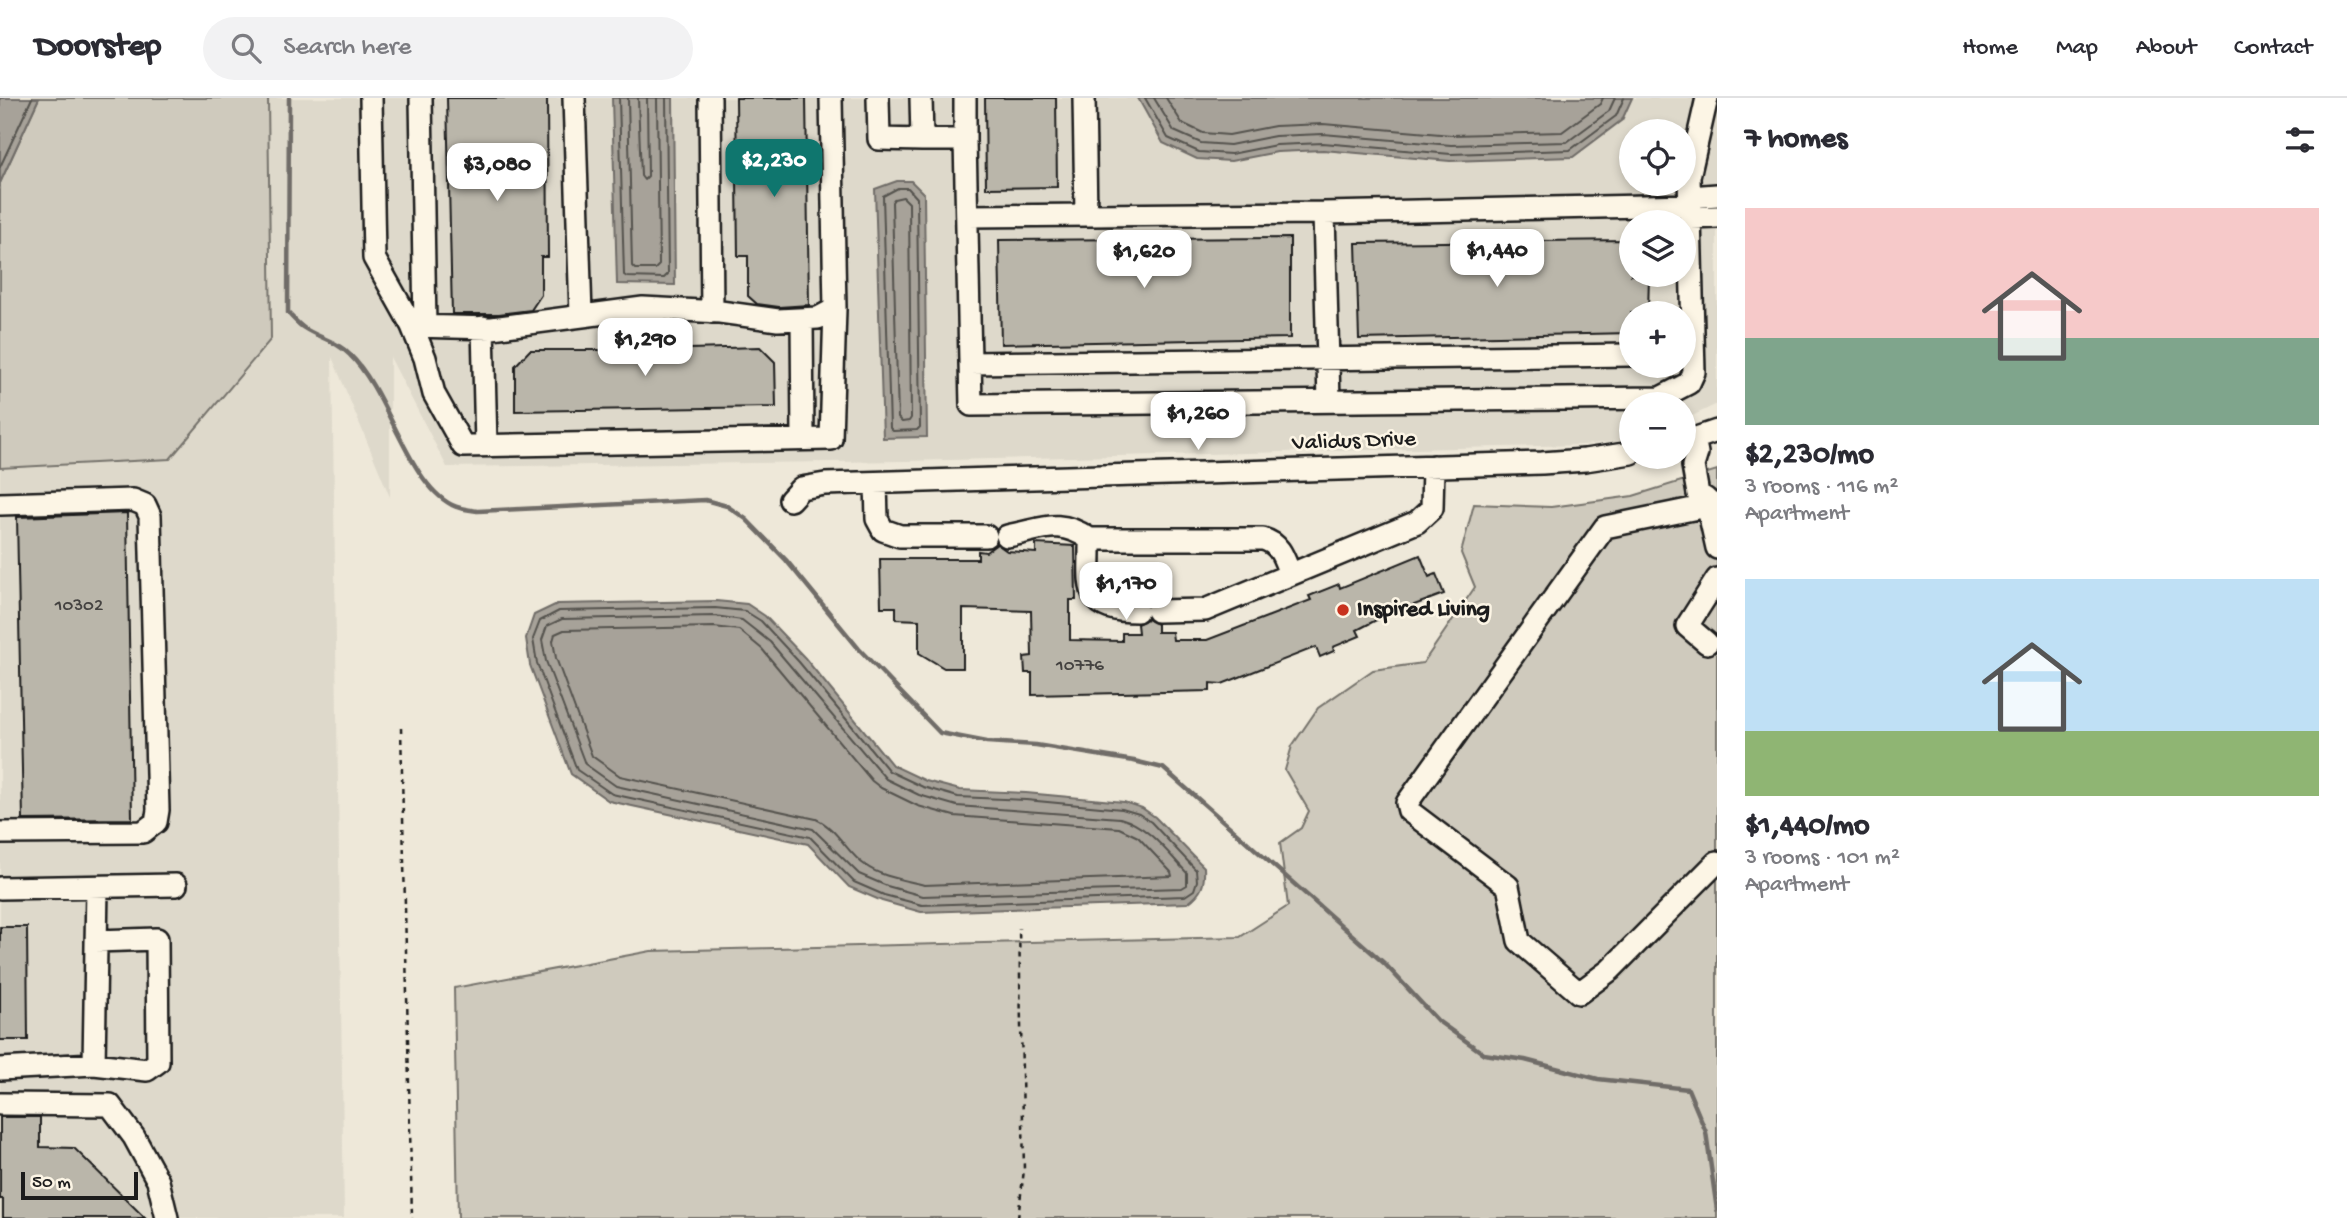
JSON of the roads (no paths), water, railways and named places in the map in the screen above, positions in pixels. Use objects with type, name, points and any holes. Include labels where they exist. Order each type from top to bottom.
[{"type":"street","points":[[372,98],[374,258],[419,326]]},
{"type":"street","points":[[421,98],[419,326],[434,394],[463,446],[831,439],[835,309],[831,98]]},
{"type":"street","points":[[574,98],[581,315]]},
{"type":"street","points":[[710,98],[712,312]]},
{"type":"street","points":[[878,98],[879,139],[965,140]]},
{"type":"street","points":[[921,98],[922,140]]},
{"type":"street","points":[[965,98],[971,405],[1660,398],[1689,383],[1691,378]]},
{"type":"street","points":[[1084,98],[1086,215]]},
{"type":"street","points":[[1689,301],[1689,177],[1707,98]]},
{"type":"street","points":[[967,216],[1691,206],[1717,195]]},
{"type":"street","points":[[1691,206],[1717,217]]},
{"type":"street","points":[[1324,213],[1329,401]]},
{"type":"street","points":[[419,326],[484,327],[643,308],[712,312],[778,320],[818,318],[835,309]]},
{"type":"street","points":[[802,318],[803,439]]},
{"type":"street","points":[[484,327],[485,445]]},
{"type":"street","points":[[970,363],[1619,355]]},
{"type":"street","points":[[1696,442],[1717,431]]},
{"type":"street","name":"Validus Drive","points":[[790,500],[802,488],[825,484],[1433,466],[1585,460],[1619,455]]},
{"type":"street","points":[[1090,539],[1091,588],[1094,597],[1112,611],[1205,610],[1425,516],[1432,508],[1434,500],[1433,466]]},
{"type":"street","points":[[1694,469],[1698,494],[1710,503],[1717,548]]},
{"type":"street","points":[[876,483],[877,519],[883,530],[900,536],[996,536],[1056,526],[1073,527],[1090,539],[1263,539],[1270,541],[1281,551],[1290,574]]},
{"type":"street","points":[[0,504],[133,500],[145,505],[150,516],[158,810],[156,822],[144,832],[0,833]]},
{"type":"street","points":[[1710,503],[1605,527],[1407,803],[1409,811],[1508,886],[1520,942],[1578,993],[1610,970],[1717,862]]},
{"type":"street","points":[[1707,643],[1687,626],[1717,579]]},
{"type":"street","points":[[0,888],[176,885]]},
{"type":"street","points":[[94,1064],[97,887]]},
{"type":"street","points":[[0,1069],[94,1064],[147,1070],[158,1062],[157,939],[96,941]]},
{"type":"street","points":[[0,1104],[110,1105],[134,1137],[158,1181],[167,1218]]},
{"type":"water","points":[[0,98],[39,98],[0,183]]},
{"type":"water","points":[[612,98],[673,98],[675,285],[617,284]]},
{"type":"water","points":[[1138,98],[1632,98],[1622,119],[1619,119],[1619,122],[1573,157],[1450,161],[1323,150],[1277,152],[1231,161],[1197,159],[1163,143]]},
{"type":"water","points":[[897,181],[911,181],[924,194],[927,437],[883,438],[875,189]]},
{"type":"water","points":[[716,601],[747,604],[765,616],[805,658],[892,765],[926,781],[960,790],[1124,802],[1142,808],[1155,817],[1204,867],[1203,883],[1197,896],[1188,903],[921,912],[882,901],[849,887],[808,844],[609,801],[571,774],[530,665],[526,638],[534,615],[557,604]]},
{"type":"waterway","points":[[289,98],[288,313],[304,328],[334,343],[350,355],[376,390],[410,457],[436,493],[455,506],[478,511],[705,500],[727,506],[746,519],[786,560],[859,649],[940,733],[987,742],[1036,745],[1163,768],[1385,964],[1438,1021],[1484,1054],[1525,1060],[1598,1079],[1688,1089],[1706,1132],[1717,1210]]},
{"type":"place","name":"Inspired Living","points":[[1343,610]]}]
